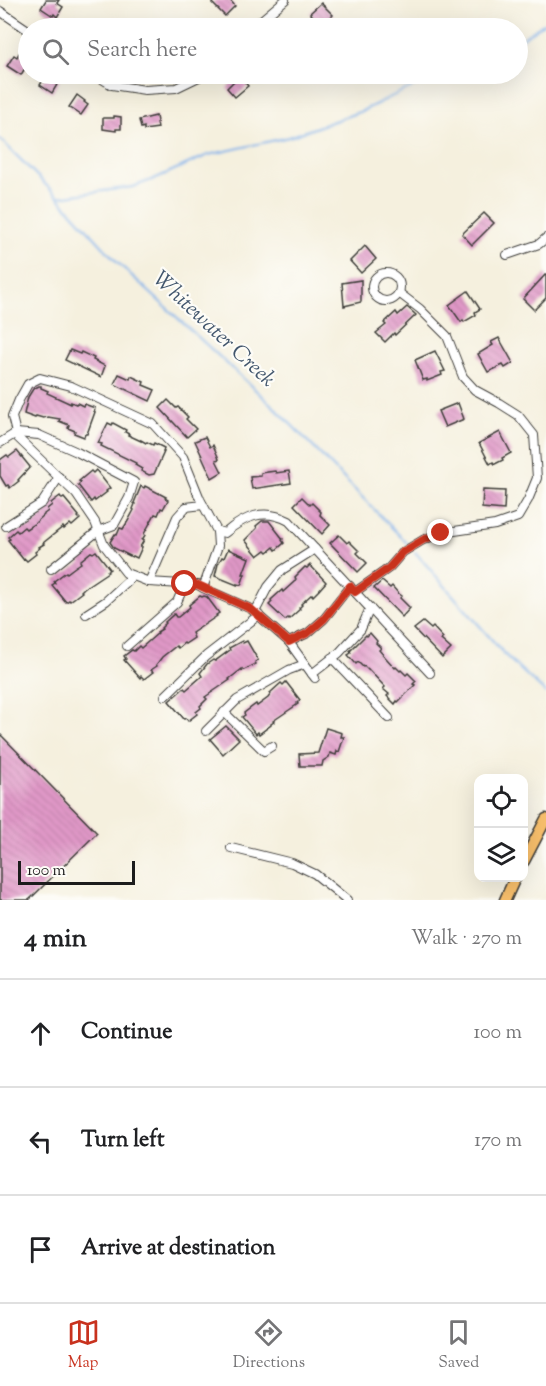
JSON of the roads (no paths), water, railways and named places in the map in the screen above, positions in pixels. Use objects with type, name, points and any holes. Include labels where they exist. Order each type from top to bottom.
[{"type":"main road","points":[[528,853],[546,819]]},
{"type":"main road","points":[[505,900],[512,882]]},
{"type":"street","points":[[264,18],[285,0]]},
{"type":"street","points":[[0,10],[18,23]]},
{"type":"street","points":[[110,84],[145,90],[176,88],[184,84]]},
{"type":"street","points":[[507,255],[540,244],[546,237]]},
{"type":"street","points":[[289,642],[308,633],[352,589],[389,568],[403,552],[423,540],[441,533],[495,525],[518,517],[537,478],[534,435],[518,415],[475,390],[463,377],[447,336],[420,309],[399,293]]},
{"type":"street","points":[[203,588],[218,546],[217,531],[203,505],[183,457],[153,424],[71,386],[40,378],[28,384],[12,417],[15,433],[76,494],[95,522],[104,545],[126,573],[149,582],[198,585],[203,588],[251,609],[289,642],[314,676],[361,629],[370,608]]},
{"type":"street","points":[[0,443],[15,433],[39,435],[134,482],[129,498],[114,525],[98,531],[51,569]]},
{"type":"street","points":[[6,526],[42,502],[59,477]]},
{"type":"street","points":[[149,582],[177,518],[186,507],[203,505]]},
{"type":"street","points":[[217,531],[225,533],[239,521],[258,514],[279,516],[289,521],[430,673]]},
{"type":"street","points":[[165,696],[206,656],[257,614],[268,587],[282,570],[315,549]]},
{"type":"street","points":[[86,615],[106,601],[133,576]]},
{"type":"street","points":[[128,646],[177,602],[185,584]]},
{"type":"street","points":[[332,658],[389,718]]},
{"type":"street","points":[[206,731],[237,700],[289,670],[305,664]]},
{"type":"street","points":[[224,712],[264,751],[272,746]]},
{"type":"street","points":[[231,849],[292,863],[315,874],[347,900]]},
{"type":"waterway","points":[[528,34],[546,22]]},
{"type":"waterway","points":[[58,197],[133,187],[208,155],[289,137],[362,111],[420,84]]},
{"type":"waterway","name":"Whitewater Creek","points":[[0,139],[58,197],[117,262],[275,408],[407,543]]},
{"type":"waterway","name":"Whitewater Creek","points":[[415,552],[507,657],[546,693]]}]
